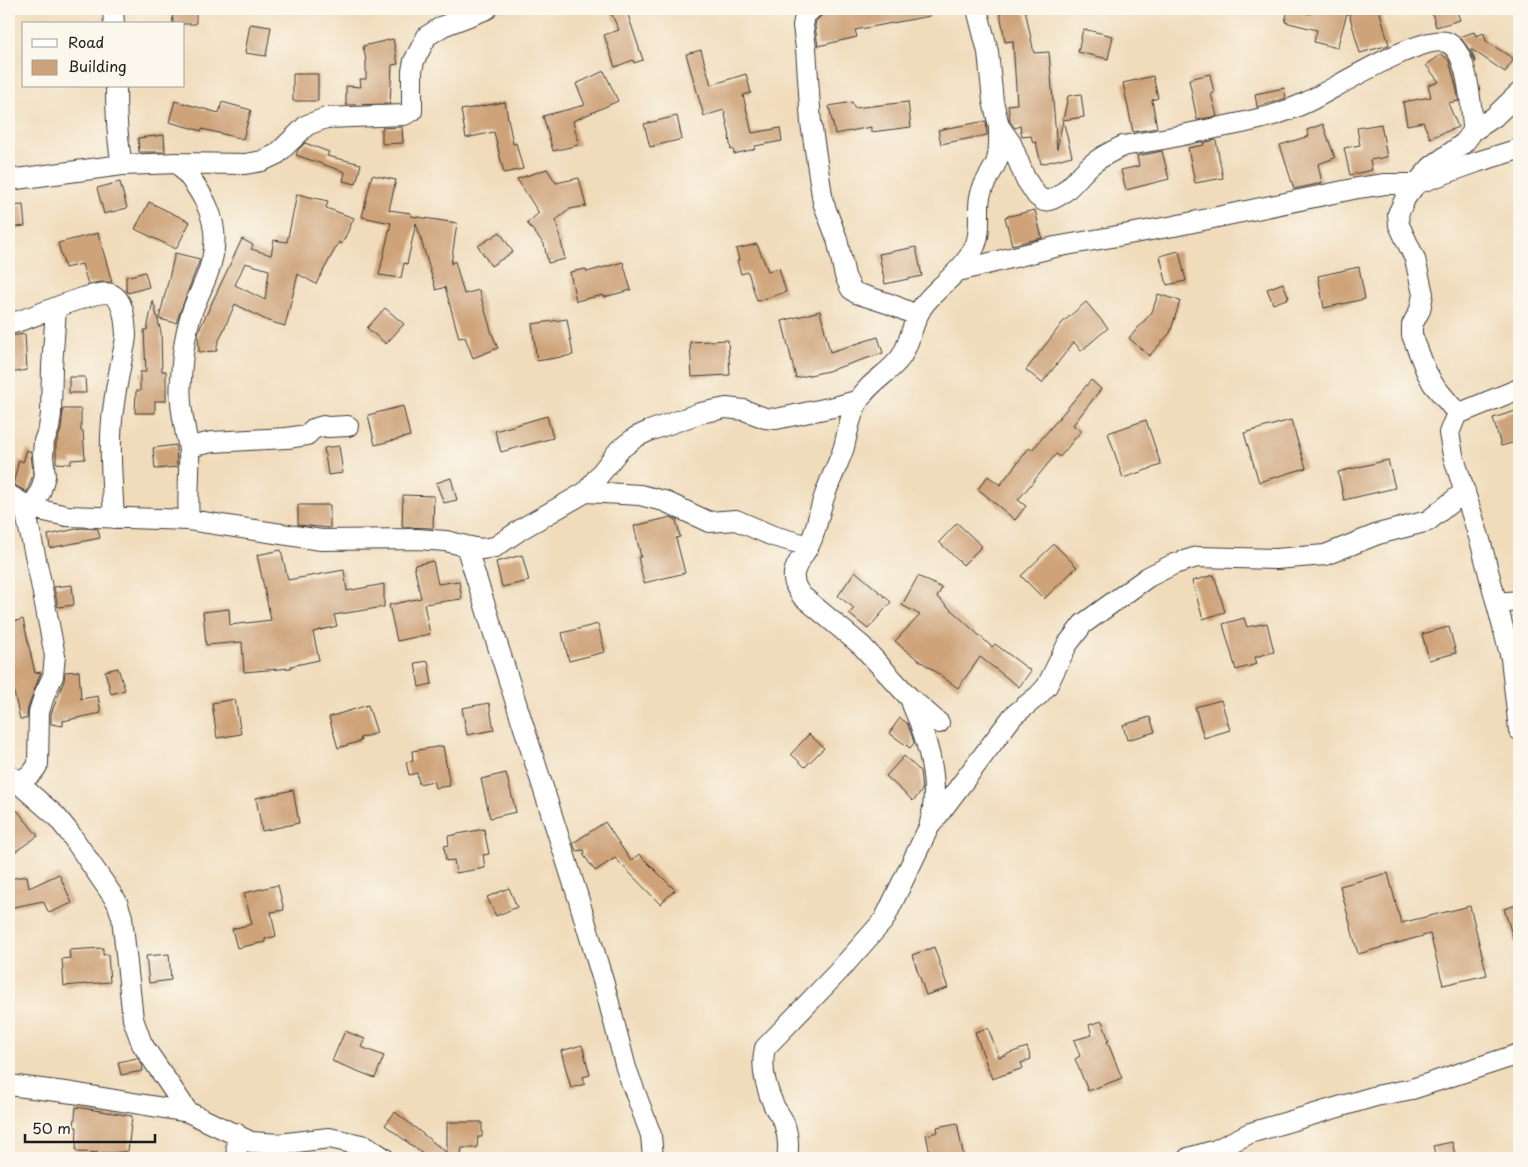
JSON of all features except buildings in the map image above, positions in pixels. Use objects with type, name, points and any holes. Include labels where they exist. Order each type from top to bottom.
[{"type":"street","points":[[114,9],[114,22]]},
{"type":"street","points":[[9,180],[122,165],[178,163],[245,164],[262,161],[277,154],[307,125],[326,118],[408,114],[412,111],[411,81],[413,66],[427,36],[443,26],[486,9]]},
{"type":"street","points":[[812,9],[805,15],[802,26],[813,140],[823,202],[837,239],[844,276],[851,289],[856,293],[890,304],[916,316]]},
{"type":"street","points":[[938,723],[908,696],[862,646],[799,592],[794,577],[794,570],[798,560],[809,546],[826,491],[837,466],[849,425],[859,400],[868,386],[900,358],[907,346],[916,316],[926,302],[958,271],[971,255],[978,239],[980,195],[987,177],[997,161],[999,126],[993,101],[988,52],[977,9]]},
{"type":"street","points":[[999,126],[1011,143],[1025,178],[1032,189],[1040,199],[1047,201],[1052,200],[1066,190],[1104,155],[1123,146],[1278,115],[1308,102],[1366,70],[1422,44],[1445,42],[1453,46],[1460,56],[1470,103],[1473,131]]},
{"type":"street","points":[[116,88],[118,147],[122,165]]},
{"type":"street","points":[[1460,413],[1452,407],[1433,384],[1412,335],[1412,325],[1420,310],[1424,294],[1414,259],[1399,225],[1398,214],[1406,197],[1431,167],[1464,143],[1473,131],[1494,117],[1519,93]]},
{"type":"street","points":[[958,271],[1055,246],[1174,226],[1358,188],[1384,184],[1416,184],[1519,149]]},
{"type":"street","points":[[178,163],[196,184],[207,204],[214,223],[214,251],[193,310],[185,343],[181,376],[182,400],[189,447],[187,502],[189,520]]},
{"type":"street","points":[[9,324],[22,322],[75,300],[102,294],[110,294],[118,300],[122,309],[126,338],[114,404],[111,435],[114,518]]},
{"type":"street","points":[[21,503],[40,493],[45,476],[43,456],[44,441],[49,428],[51,414],[56,308]]},
{"type":"street","points":[[1519,389],[1460,413],[1455,418],[1449,433],[1453,455],[1465,491],[1511,658],[1519,730]]},
{"type":"street","points":[[21,503],[68,516],[189,520],[320,540],[417,539],[446,541],[481,549],[495,547],[523,528],[586,492],[620,450],[636,437],[700,414],[726,408],[776,419],[859,400]]},
{"type":"street","points":[[189,447],[212,442],[287,438],[307,435],[313,429],[323,426],[348,426]]},
{"type":"street","points":[[787,1158],[789,1148],[784,1123],[774,1107],[765,1081],[762,1057],[764,1048],[838,972],[884,920],[929,827],[1013,716],[1039,696],[1047,686],[1067,645],[1083,624],[1148,577],[1174,564],[1196,557],[1260,559],[1325,555],[1378,534],[1428,521],[1465,491]]},
{"type":"street","points":[[586,492],[648,497],[664,501],[709,522],[736,520],[766,533],[809,546]]},
{"type":"street","points":[[21,503],[36,558],[55,656],[53,676],[44,693],[39,712],[38,764],[36,770],[11,781],[56,816],[117,902],[122,917],[133,1019],[142,1044],[188,1112]]},
{"type":"street","points":[[466,546],[577,894],[604,984],[626,1068],[651,1135],[653,1158]]},
{"type":"street","points":[[1497,603],[1519,601]]},
{"type":"street","points":[[908,696],[922,726],[932,770],[935,801],[929,827]]},
{"type":"street","points":[[1188,1158],[1216,1150],[1250,1134],[1376,1096],[1412,1088],[1519,1054]]},
{"type":"street","points":[[9,1085],[73,1093],[188,1112],[252,1142],[279,1144],[330,1138],[384,1158]]},
{"type":"street","points":[[236,1133],[238,1158]]}]
